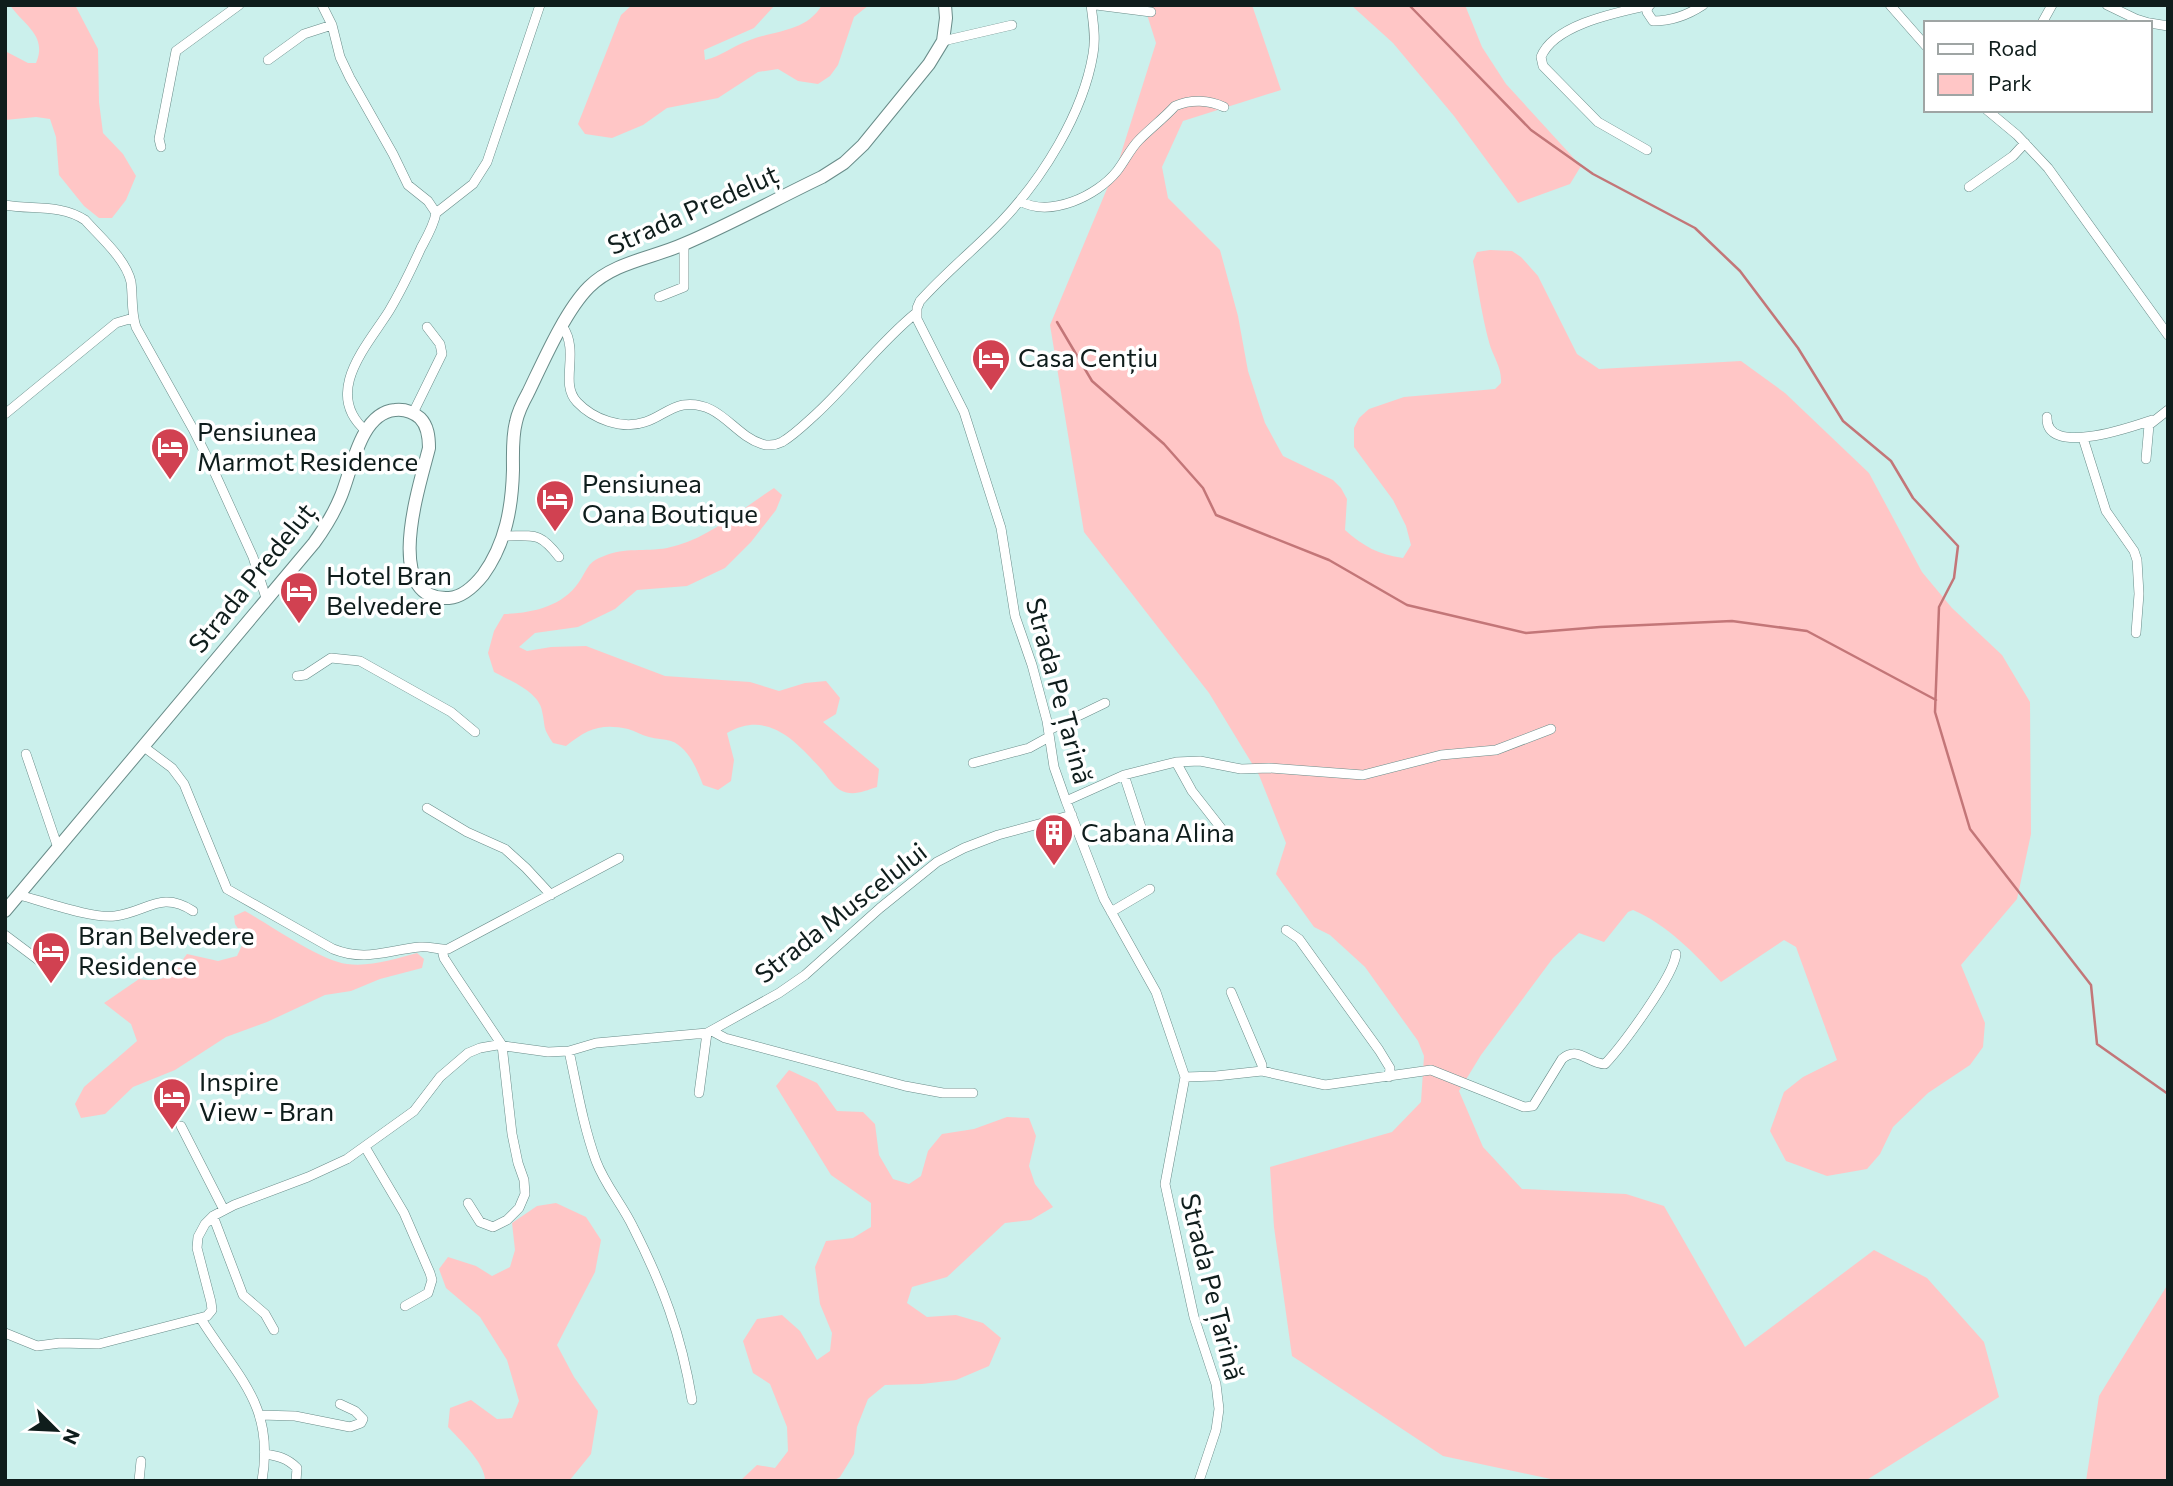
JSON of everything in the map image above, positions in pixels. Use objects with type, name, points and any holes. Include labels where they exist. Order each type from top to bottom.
[{"type":"main road","name":"Strada Predeluț","points":[[413,413],[421,419],[429,436],[429,448],[413,514],[408,552],[410,567],[421,587],[449,598],[467,591],[484,573],[503,536],[511,504],[515,423],[577,302],[597,280],[618,268],[684,244],[822,177],[844,163],[873,134],[929,64],[943,41],[947,18],[945,5]]},
{"type":"main road","points":[[366,431],[376,417],[384,413],[404,410],[413,413]]},
{"type":"main road","name":"Strada Predeluț","points":[[5,911],[314,543],[332,516],[366,431]]},
{"type":"street","points":[[161,147],[159,139],[176,51],[239,5]]},
{"type":"street","points":[[322,5],[332,25],[340,57],[350,78],[408,185],[428,201],[436,213]]},
{"type":"street","points":[[366,431],[354,418],[348,404],[352,370],[361,351],[380,326],[410,274],[436,213],[473,184],[487,162],[540,5]]},
{"type":"street","points":[[563,327],[570,341],[572,355],[569,385],[574,400],[587,412],[608,421],[629,425],[646,422],[676,407],[698,405],[729,420],[746,435],[766,445],[782,442],[833,398],[916,313],[920,301],[1020,201],[1046,165],[1081,95],[1093,52],[1094,5],[1151,12]]},
{"type":"street","points":[[1647,150],[1591,116],[1543,66],[1541,57],[1548,46],[1586,22],[1649,6],[1649,18],[1660,21],[1679,17],[1703,5]]},
{"type":"street","points":[[1890,5],[1924,44]]},
{"type":"street","points":[[2043,21],[2052,5]]},
{"type":"street","points":[[2108,5],[2143,21]]},
{"type":"street","points":[[268,60],[304,34],[332,25]]},
{"type":"street","points":[[943,41],[1012,25]]},
{"type":"street","points":[[1020,201],[1032,206],[1060,205],[1095,190],[1118,170],[1140,138],[1175,106],[1203,102],[1224,107]]},
{"type":"street","points":[[1989,112],[2025,143],[2071,198],[2168,335]]},
{"type":"street","points":[[1969,187],[2013,156],[2025,143]]},
{"type":"street","points":[[5,205],[71,212],[85,220],[126,270],[131,284],[136,327],[193,429],[253,557],[266,598]]},
{"type":"street","points":[[659,297],[684,287],[684,244]]},
{"type":"street","name":"Strada Pe Țarină","points":[[916,313],[964,412],[1001,528],[1016,616],[1032,665],[1049,733],[1054,767],[1111,912],[1152,983],[1185,1077],[1165,1185],[1194,1317],[1216,1384],[1219,1409],[1216,1430],[1199,1481]]},
{"type":"street","points":[[5,414],[116,323],[133,318]]},
{"type":"street","points":[[413,413],[442,354],[440,344],[427,327]]},
{"type":"street","points":[[2047,417],[2050,429],[2058,434],[2083,438],[2152,421],[2168,410]]},
{"type":"street","points":[[2146,459],[2149,425],[2152,421]]},
{"type":"street","points":[[2083,438],[2106,511],[2134,551],[2137,560],[2137,633]]},
{"type":"street","points":[[503,536],[537,536],[546,541],[559,557]]},
{"type":"street","points":[[298,676],[331,658],[360,661],[451,712],[475,732]]},
{"type":"street","points":[[973,763],[1029,748],[1049,733],[1105,703]]},
{"type":"street","points":[[1066,801],[1124,775],[1176,762],[1200,761],[1241,769],[1269,768],[1363,775],[1441,755],[1496,750],[1551,729]]},
{"type":"street","points":[[144,747],[172,768],[184,784],[227,889],[332,949],[346,954],[363,956],[428,947],[442,950],[457,946],[618,858]]},
{"type":"street","points":[[26,754],[58,848]]},
{"type":"street","points":[[1176,762],[1192,791],[1220,828]]},
{"type":"street","points":[[1124,775],[1141,827]]},
{"type":"street","points":[[427,808],[467,832],[505,849],[551,895]]},
{"type":"street","name":"Strada Muscelului","points":[[213,1216],[346,1159],[414,1111],[440,1077],[458,1060],[480,1048],[502,1045],[548,1052],[569,1051],[597,1043],[709,1032],[779,993],[805,975],[880,908],[937,862],[998,835],[1072,815]]},
{"type":"street","points":[[1111,912],[1150,889]]},
{"type":"street","points":[[19,895],[102,916],[121,915],[167,900],[180,903],[193,911]]},
{"type":"street","points":[[1286,930],[1299,939],[1379,1050],[1390,1068],[1389,1077]]},
{"type":"street","points":[[5,935],[53,971]]},
{"type":"street","points":[[442,950],[444,958],[502,1045],[512,1134],[524,1180],[525,1194],[519,1208],[507,1220],[493,1227],[480,1222],[468,1203]]},
{"type":"street","points":[[1185,1077],[1262,1071],[1325,1085],[1431,1070],[1524,1107],[1533,1106],[1562,1059],[1568,1054],[1581,1054],[1605,1065],[1671,970],[1676,954]]},
{"type":"street","points":[[1231,992],[1262,1065],[1262,1071]]},
{"type":"street","points":[[699,1093],[709,1032],[905,1087],[943,1093],[973,1093]]},
{"type":"street","points":[[569,1051],[576,1095],[595,1159],[606,1184],[632,1224],[664,1293],[680,1338],[692,1400]]},
{"type":"street","points":[[181,1126],[224,1210]]},
{"type":"street","points":[[365,1147],[404,1213],[430,1273],[431,1287],[428,1293],[405,1306]]},
{"type":"street","points":[[5,1333],[37,1346],[99,1344],[207,1316],[212,1310],[197,1248],[198,1237],[213,1216],[239,1289],[265,1314],[274,1330]]},
{"type":"street","points":[[201,1319],[249,1390],[260,1415],[265,1436],[262,1481]]},
{"type":"street","points":[[260,1415],[295,1416],[350,1427],[361,1423],[361,1415],[340,1404]]},
{"type":"street","points":[[265,1454],[292,1463],[297,1468],[296,1481]]},
{"type":"street","points":[[139,1481],[141,1461]]},
{"type":"green space","points":[[10,5],[75,5],[98,49],[99,102],[103,133],[123,154],[136,176],[126,200],[112,218],[99,218],[84,206],[59,175],[56,137],[50,119],[36,117],[5,120],[5,51],[28,63],[36,63],[39,53],[39,45],[32,31]]},
{"type":"green space","points":[[632,5],[775,5],[754,28],[704,50],[705,60],[744,42],[799,25],[815,14],[822,5],[869,5],[854,17],[838,65],[830,76],[818,84],[798,81],[778,69],[758,72],[718,98],[667,108],[643,125],[612,138],[585,134],[578,124],[621,15]]},
{"type":"green space","points":[[1144,5],[1252,5],[1281,90],[1183,121],[1162,167],[1168,198],[1220,250],[1238,316],[1248,371],[1265,423],[1283,456],[1333,480],[1341,488],[1347,499],[1345,530],[1352,536],[1379,552],[1394,557],[1403,558],[1411,545],[1406,526],[1393,500],[1354,447],[1354,428],[1359,418],[1369,409],[1404,397],[1495,389],[1501,383],[1499,367],[1487,332],[1473,261],[1477,252],[1512,251],[1538,276],[1577,354],[1599,369],[1741,361],[1785,393],[1869,473],[1922,572],[1952,608],[2002,655],[2030,702],[2031,834],[2017,899],[1961,965],[1985,1023],[1983,1047],[1970,1065],[1928,1093],[1893,1127],[1880,1154],[1867,1169],[1827,1176],[1786,1161],[1770,1131],[1784,1092],[1803,1077],[1837,1060],[1796,947],[1784,940],[1721,982],[1669,932],[1633,910],[1628,912],[1604,942],[1579,933],[1553,958],[1481,1055],[1459,1091],[1483,1147],[1522,1189],[1626,1194],[1664,1206],[1745,1347],[1874,1250],[1927,1278],[1984,1342],[1999,1397],[1865,1481],[1560,1481],[1443,1456],[1292,1356],[1274,1227],[1270,1167],[1392,1132],[1421,1102],[1424,1056],[1418,1041],[1365,967],[1330,935],[1314,927],[1276,874],[1286,843],[1259,775],[1209,693],[1084,532],[1050,325],[1119,160],[1156,43]]},
{"type":"green space","points":[[1351,5],[1465,5],[1482,47],[1506,84],[1581,166],[1570,184],[1518,203],[1454,116],[1393,43]]},
{"type":"green space","points":[[774,488],[782,495],[776,510],[751,542],[725,568],[687,586],[637,590],[615,609],[578,627],[535,633],[519,647],[527,651],[586,646],[665,676],[750,682],[779,691],[805,683],[826,681],[840,698],[836,714],[823,722],[879,769],[877,787],[854,793],[840,790],[791,739],[768,727],[755,725],[727,733],[734,760],[731,781],[718,790],[703,785],[687,753],[671,741],[628,729],[602,727],[581,735],[566,746],[553,743],[546,730],[540,704],[522,687],[494,672],[488,653],[494,631],[504,614],[536,610],[555,603],[572,591],[591,563],[598,558],[620,552],[667,548],[696,538]]},
{"type":"green space","points":[[245,911],[310,950],[336,961],[365,964],[417,953],[424,959],[422,968],[380,979],[351,991],[325,995],[267,1022],[226,1037],[175,1070],[133,1087],[105,1114],[81,1118],[75,1104],[84,1087],[137,1041],[131,1024],[104,1003],[139,979],[156,980],[168,976],[187,954],[218,961],[237,956],[245,939],[235,924],[234,916]]},
{"type":"green space","points":[[789,1070],[817,1083],[837,1111],[863,1112],[875,1124],[879,1155],[893,1179],[909,1184],[921,1176],[928,1151],[942,1134],[974,1129],[1007,1117],[1029,1118],[1036,1136],[1029,1166],[1035,1184],[1053,1207],[1031,1220],[1005,1223],[947,1277],[912,1287],[907,1303],[927,1317],[956,1315],[983,1323],[1001,1338],[989,1366],[956,1380],[885,1385],[868,1399],[857,1427],[854,1454],[840,1477],[833,1481],[740,1481],[757,1465],[775,1468],[788,1451],[787,1427],[770,1384],[753,1373],[743,1341],[757,1319],[782,1315],[800,1331],[817,1360],[830,1351],[832,1333],[820,1304],[815,1267],[826,1241],[853,1238],[871,1227],[871,1203],[831,1175],[776,1086]]},
{"type":"green space","points":[[556,1203],[586,1217],[601,1240],[595,1272],[557,1345],[574,1377],[598,1411],[591,1454],[569,1481],[485,1481],[477,1460],[448,1427],[450,1408],[471,1400],[497,1419],[512,1418],[519,1401],[507,1360],[480,1317],[446,1288],[439,1269],[448,1257],[476,1266],[492,1276],[510,1267],[515,1250],[512,1223],[537,1206]]},
{"type":"green space","points":[[2168,1284],[2168,1481],[2086,1481],[2099,1396]]},
{"type":"waterway","points":[[1409,5],[1531,130],[1593,174],[1695,228],[1740,271],[1798,348],[1843,421],[1891,461],[1913,498],[1958,546],[1954,578],[1939,607],[1935,712],[1970,829],[2091,985],[2097,1044],[2168,1094]]},
{"type":"waterway","points":[[1057,322],[1092,381],[1164,444],[1203,488],[1216,515],[1329,560],[1407,605],[1526,633],[1732,621],[1807,631],[1936,700]]},
{"type":"place","name":"Casa Cențiu","points":[[991,392]]},
{"type":"place","name":"Pensiunea Marmot Residence","points":[[170,481]]},
{"type":"place","name":"Pensiunea Oana Boutique","points":[[555,533]]},
{"type":"place","name":"Hotel Bran Belvedere","points":[[299,625]]},
{"type":"place","name":"Cabana Alina","points":[[1054,867]]},
{"type":"place","name":"Bran Belvedere Residence","points":[[51,985]]},
{"type":"place","name":"Inspire View - Bran","points":[[172,1131]]}]
